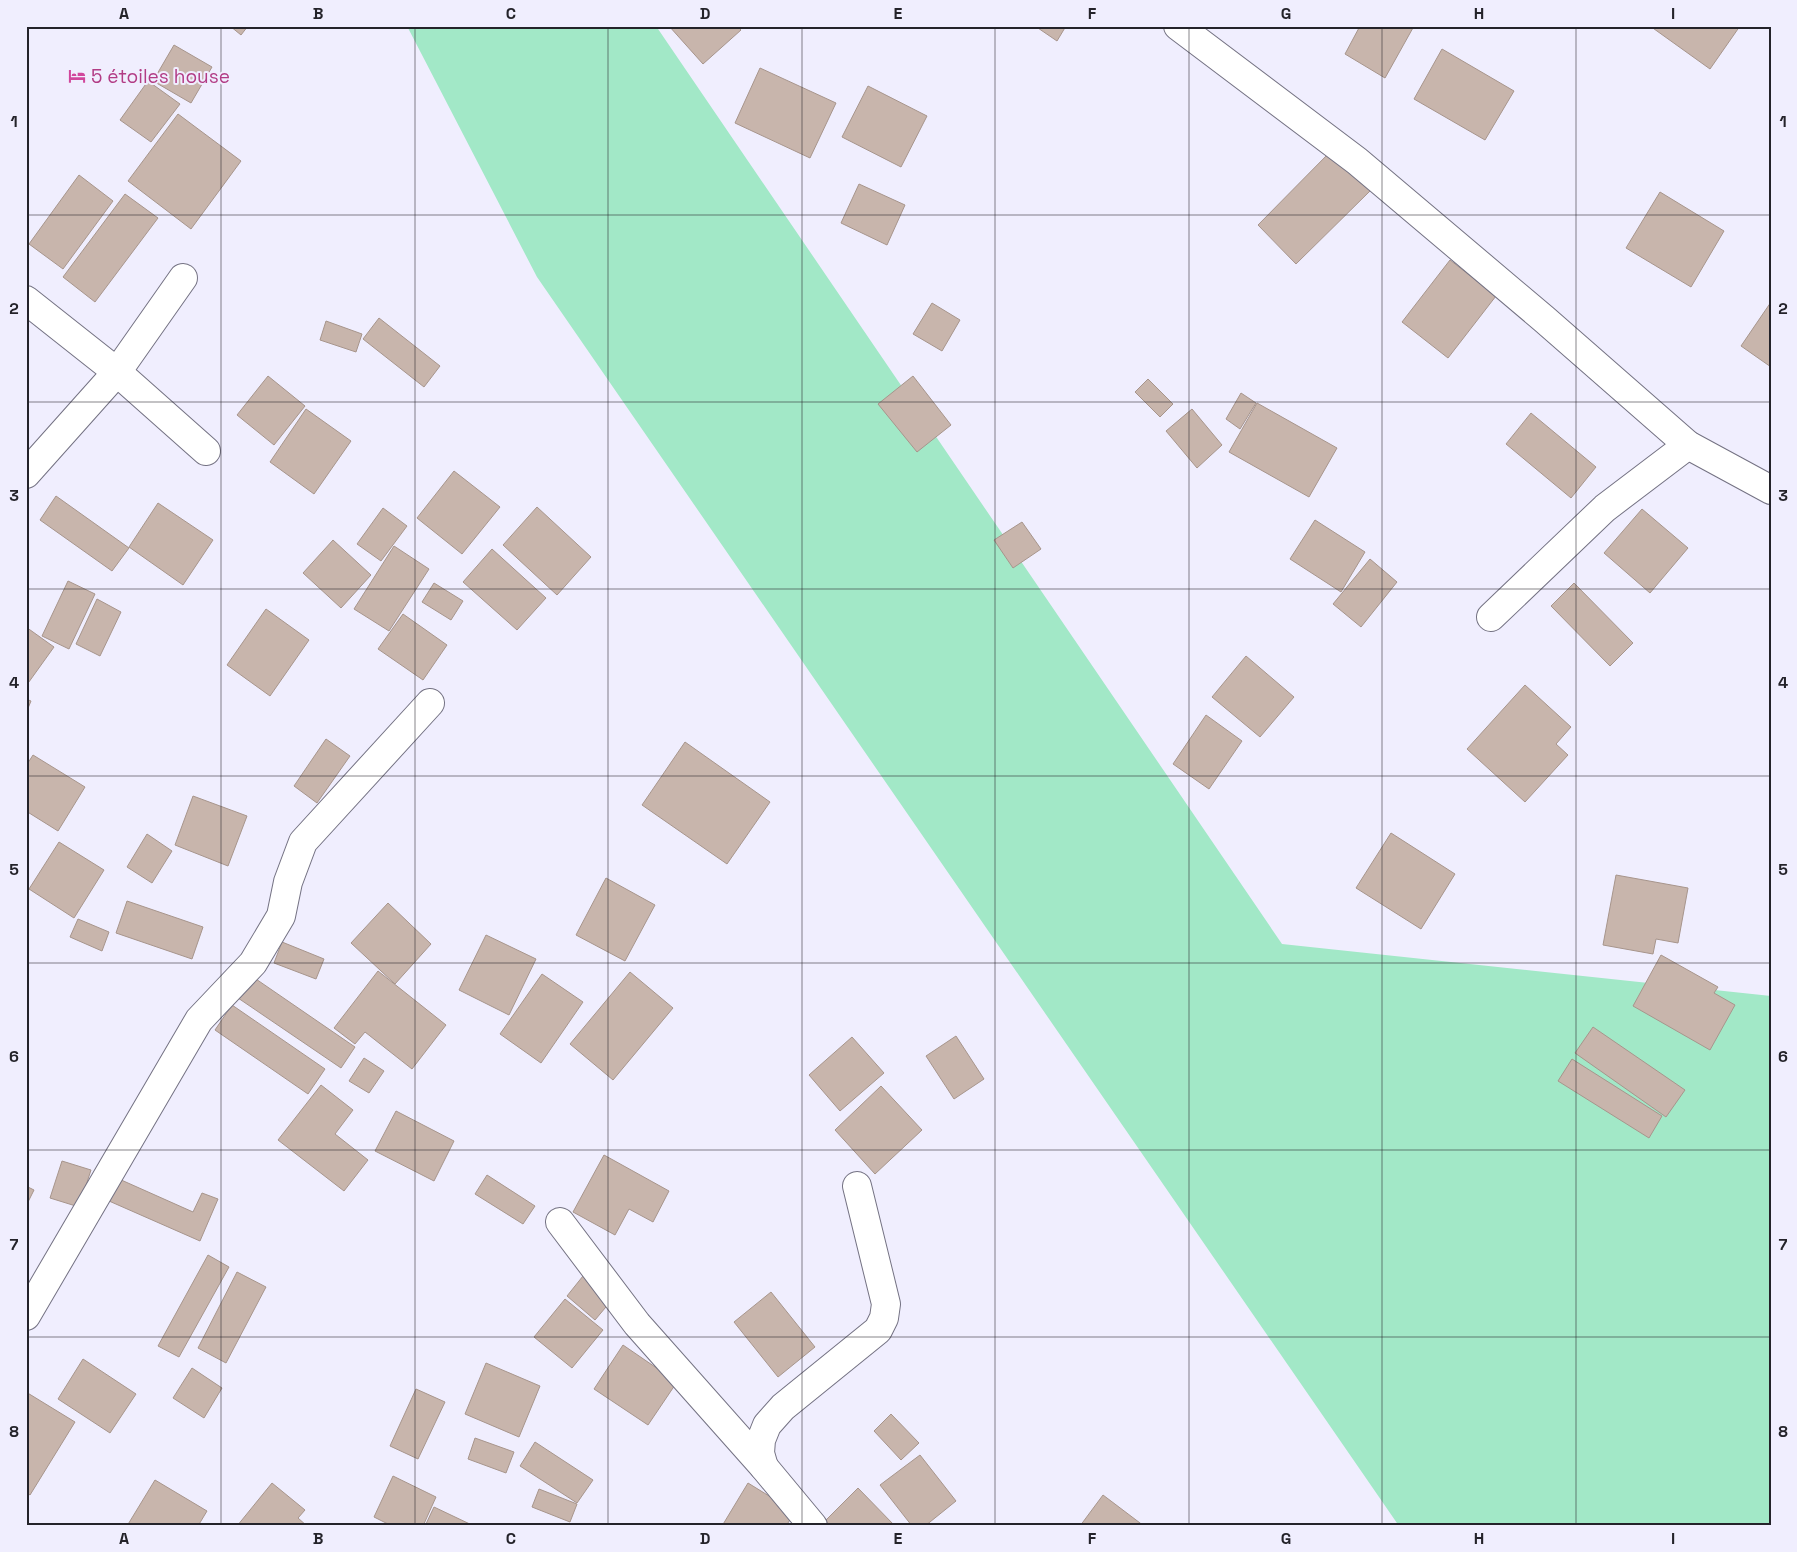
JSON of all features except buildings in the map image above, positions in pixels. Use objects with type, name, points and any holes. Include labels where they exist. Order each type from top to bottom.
[{"type":"street","points":[[1178,26],[1357,162],[1544,319],[1688,445],[1771,490]]},
{"type":"street","points":[[26,474],[117,372],[183,278]]},
{"type":"street","points":[[26,300],[117,372],[206,451]]},
{"type":"street","points":[[1491,617],[1605,508],[1688,445]]},
{"type":"street","points":[[26,1316],[199,1020],[252,963],[281,916],[288,882],[303,842],[430,703]]},
{"type":"street","points":[[764,1467],[760,1453],[761,1440],[767,1425],[783,1406],[878,1330],[884,1318],[886,1304],[857,1186]]},
{"type":"street","points":[[560,1222],[637,1324],[764,1467],[813,1526]]},
{"type":"green space","points":[[407,26],[656,26],[1282,944],[1771,996],[1771,1526],[1399,1526],[537,277]]},
{"type":"place","name":"5 étoiles house","points":[[77,76]]}]
